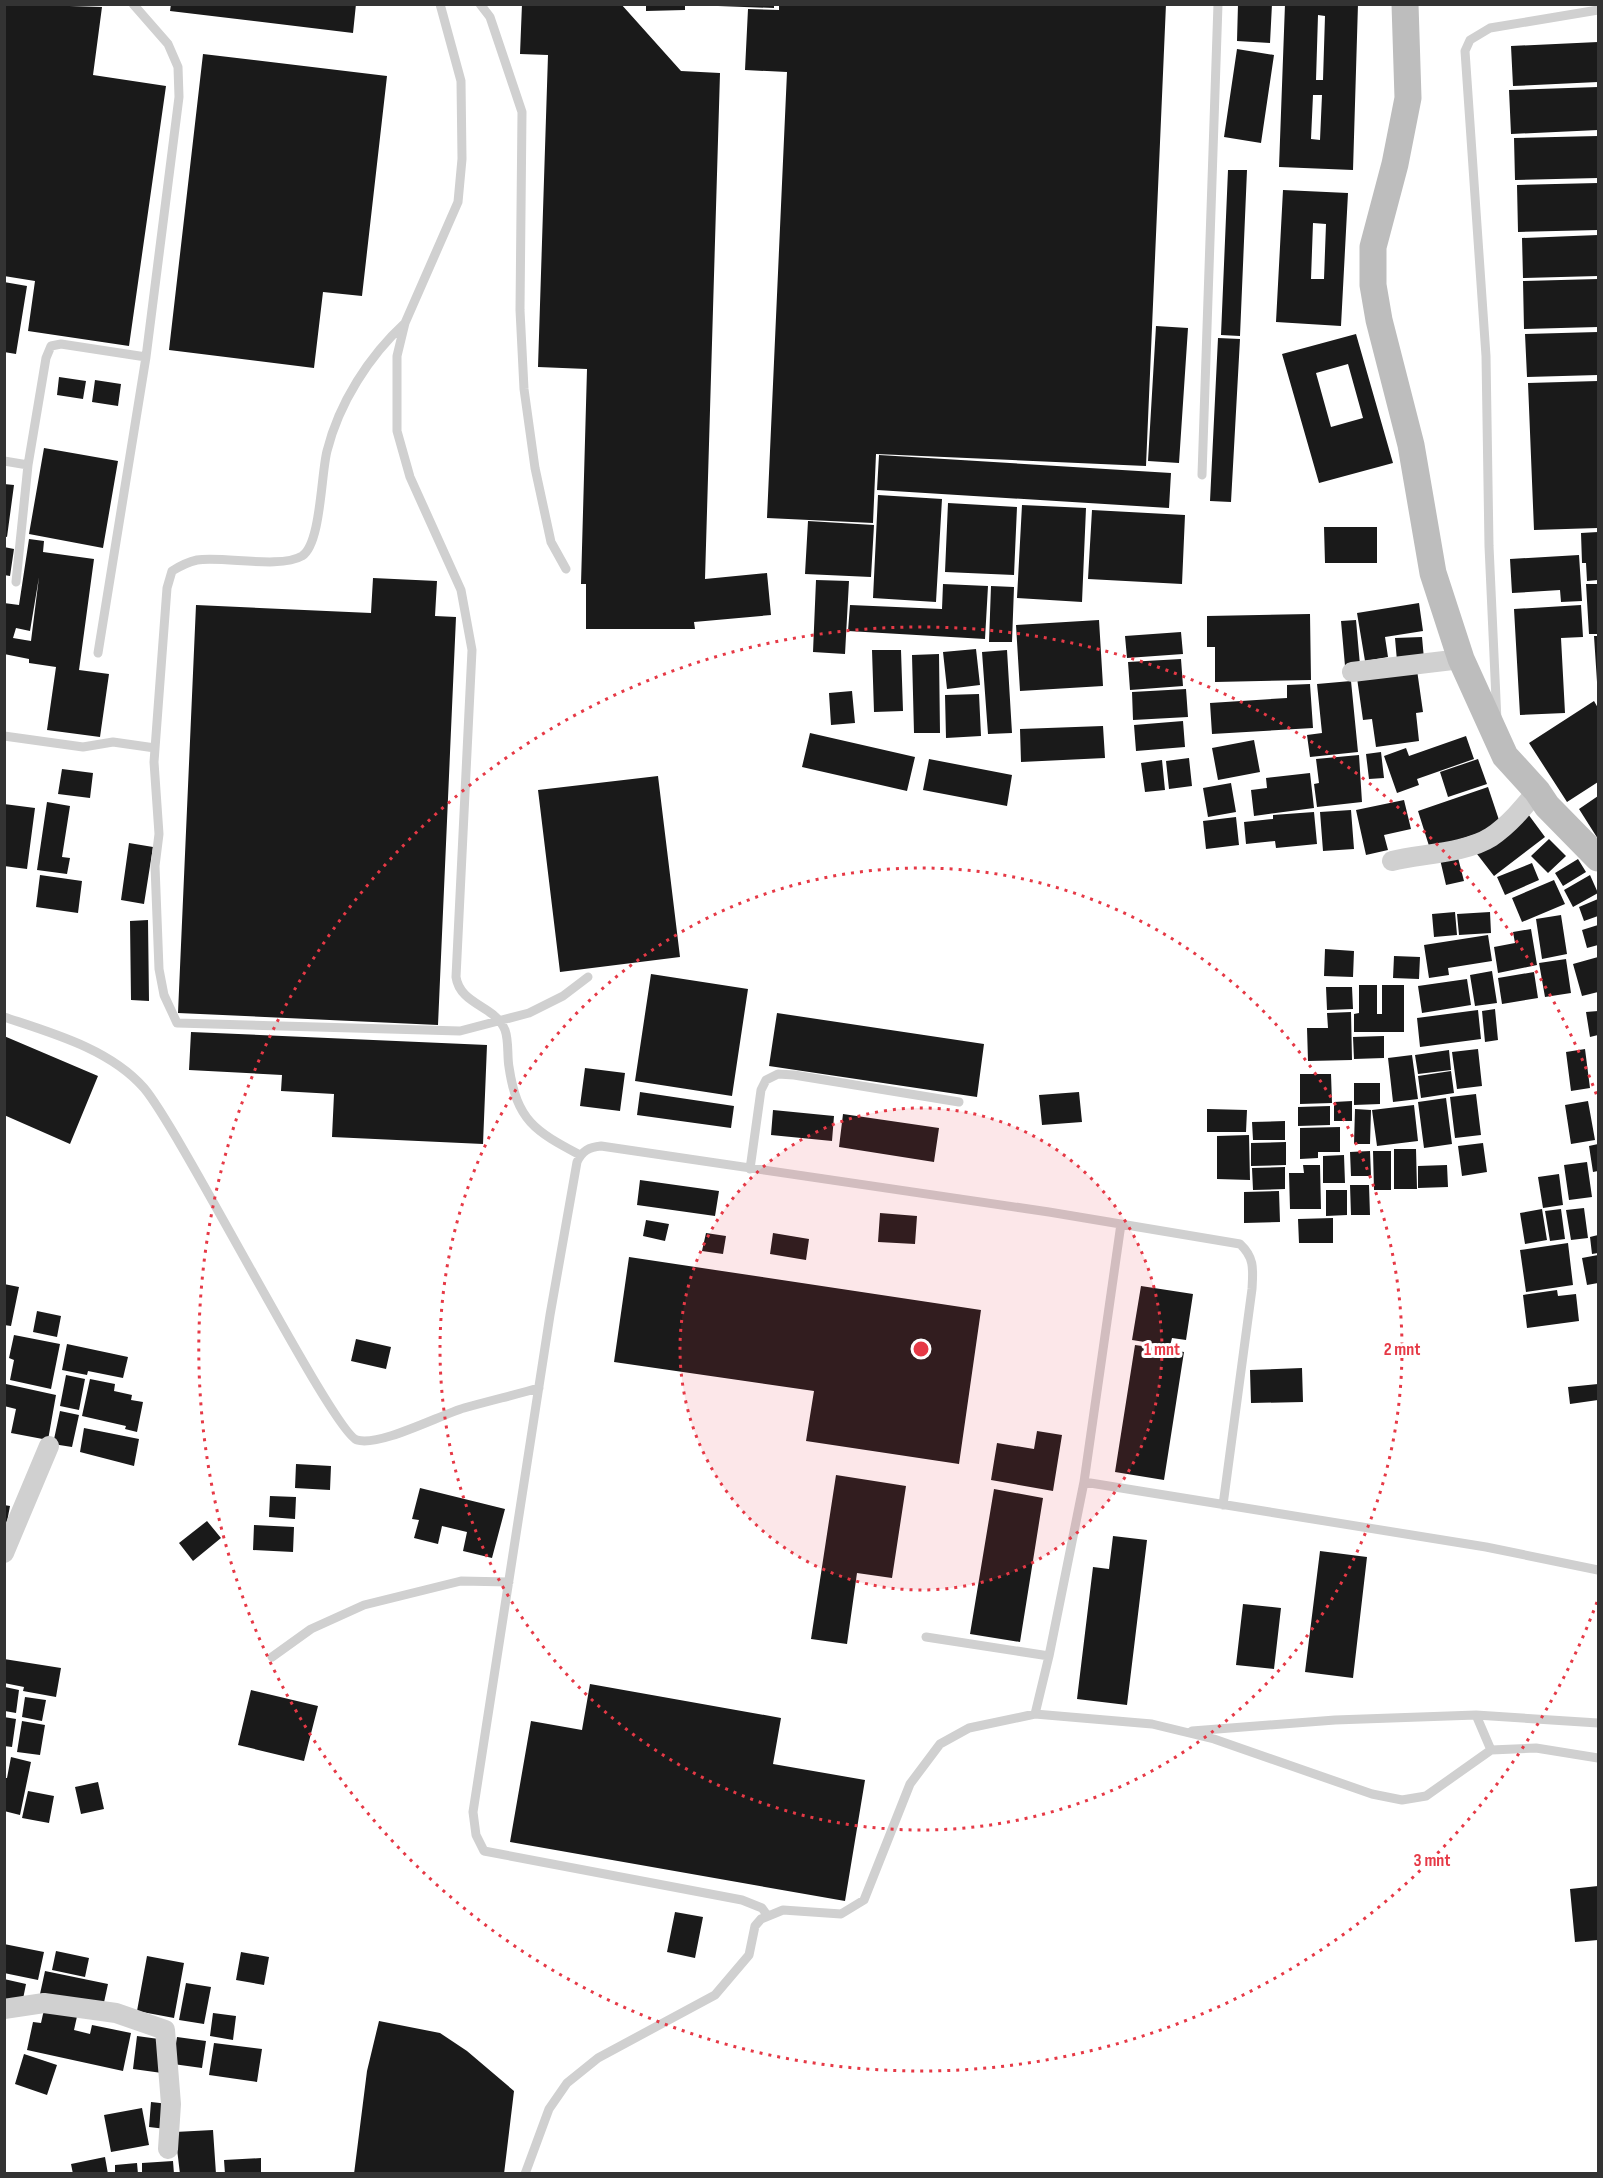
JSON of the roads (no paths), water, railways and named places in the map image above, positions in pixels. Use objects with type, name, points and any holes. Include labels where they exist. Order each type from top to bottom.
[{"type":"street","points":[[1405,4],[1408,98],[1395,164],[1374,247],[1373,285],[1379,320],[1411,445],[1433,573],[1461,659],[1505,756],[1537,791],[1547,806],[1599,858]]},
{"type":"street","points":[[1352,672],[1461,659]]},
{"type":"street","points":[[1392,861],[1470,846],[1490,837],[1515,817],[1537,791]]},
{"type":"street","points":[[4,1553],[49,1446]]},
{"type":"street","points":[[4,2009],[44,2003],[116,2013],[165,2030],[166,2065],[171,2104],[168,2149]]},
{"type":"lane","points":[[98,652],[146,357],[178,87],[178,66],[168,45],[133,4]]},
{"type":"lane","points":[[440,4],[461,81],[462,159],[458,202],[405,323],[397,357],[397,431],[410,477],[461,590],[472,650],[456,977],[462,993],[497,1019],[505,1030],[509,1070],[516,1099],[528,1122],[546,1137],[580,1155]]},
{"type":"lane","points":[[480,4],[490,17],[522,112],[520,310],[524,389],[535,468],[551,542],[566,569]]},
{"type":"lane","points":[[1202,475],[1218,4]]},
{"type":"lane","points":[[1496,738],[1498,708],[1489,546],[1486,356],[1465,51],[1470,40],[1490,28],[1599,10]]},
{"type":"lane","points":[[405,323],[381,345],[362,374],[336,423],[326,451],[313,542],[303,555],[288,560],[199,560],[172,571],[167,588],[155,748],[159,834],[155,867],[159,969],[164,995],[177,1023],[460,1031],[529,1012],[563,996],[588,976]]},
{"type":"lane","points":[[16,582],[28,465],[46,358],[51,346],[61,344],[146,357]]},
{"type":"lane","points":[[4,461],[28,465]]},
{"type":"lane","points":[[4,736],[83,747],[113,741],[155,748]]},
{"type":"lane","points":[[4,1017],[49,1032],[114,1061],[144,1088],[212,1199],[316,1383],[343,1427],[354,1439],[366,1442],[412,1428],[462,1408],[538,1388]]},
{"type":"lane","points":[[750,1169],[761,1090],[766,1080],[778,1074],[959,1102]]},
{"type":"lane","points":[[767,1915],[762,1908],[742,1900],[484,1851],[476,1835],[473,1812],[538,1388],[576,1162],[580,1155],[593,1147],[601,1146],[1240,1244],[1250,1253],[1254,1267],[1223,1505]]},
{"type":"lane","points":[[1035,1714],[1084,1482],[1121,1224]]},
{"type":"lane","points":[[1084,1482],[1486,1547],[1599,1570]]},
{"type":"lane","points":[[272,1657],[311,1629],[364,1605],[461,1581],[509,1582]]},
{"type":"lane","points":[[926,1636],[1049,1656]]},
{"type":"lane","points":[[525,2174],[549,2109],[567,2083],[598,2058],[716,1995],[749,1955],[755,1926],[767,1915],[783,1910],[841,1914],[855,1908],[869,1891],[910,1784],[940,1744],[969,1728],[1035,1714],[1152,1724],[1214,1738],[1372,1794],[1402,1800],[1426,1796],[1491,1750],[1536,1748],[1599,1758]]},
{"type":"lane","points":[[1180,1732],[1335,1720],[1476,1715],[1599,1723]]},
{"type":"lane","points":[[1476,1715],[1491,1750]]}]
